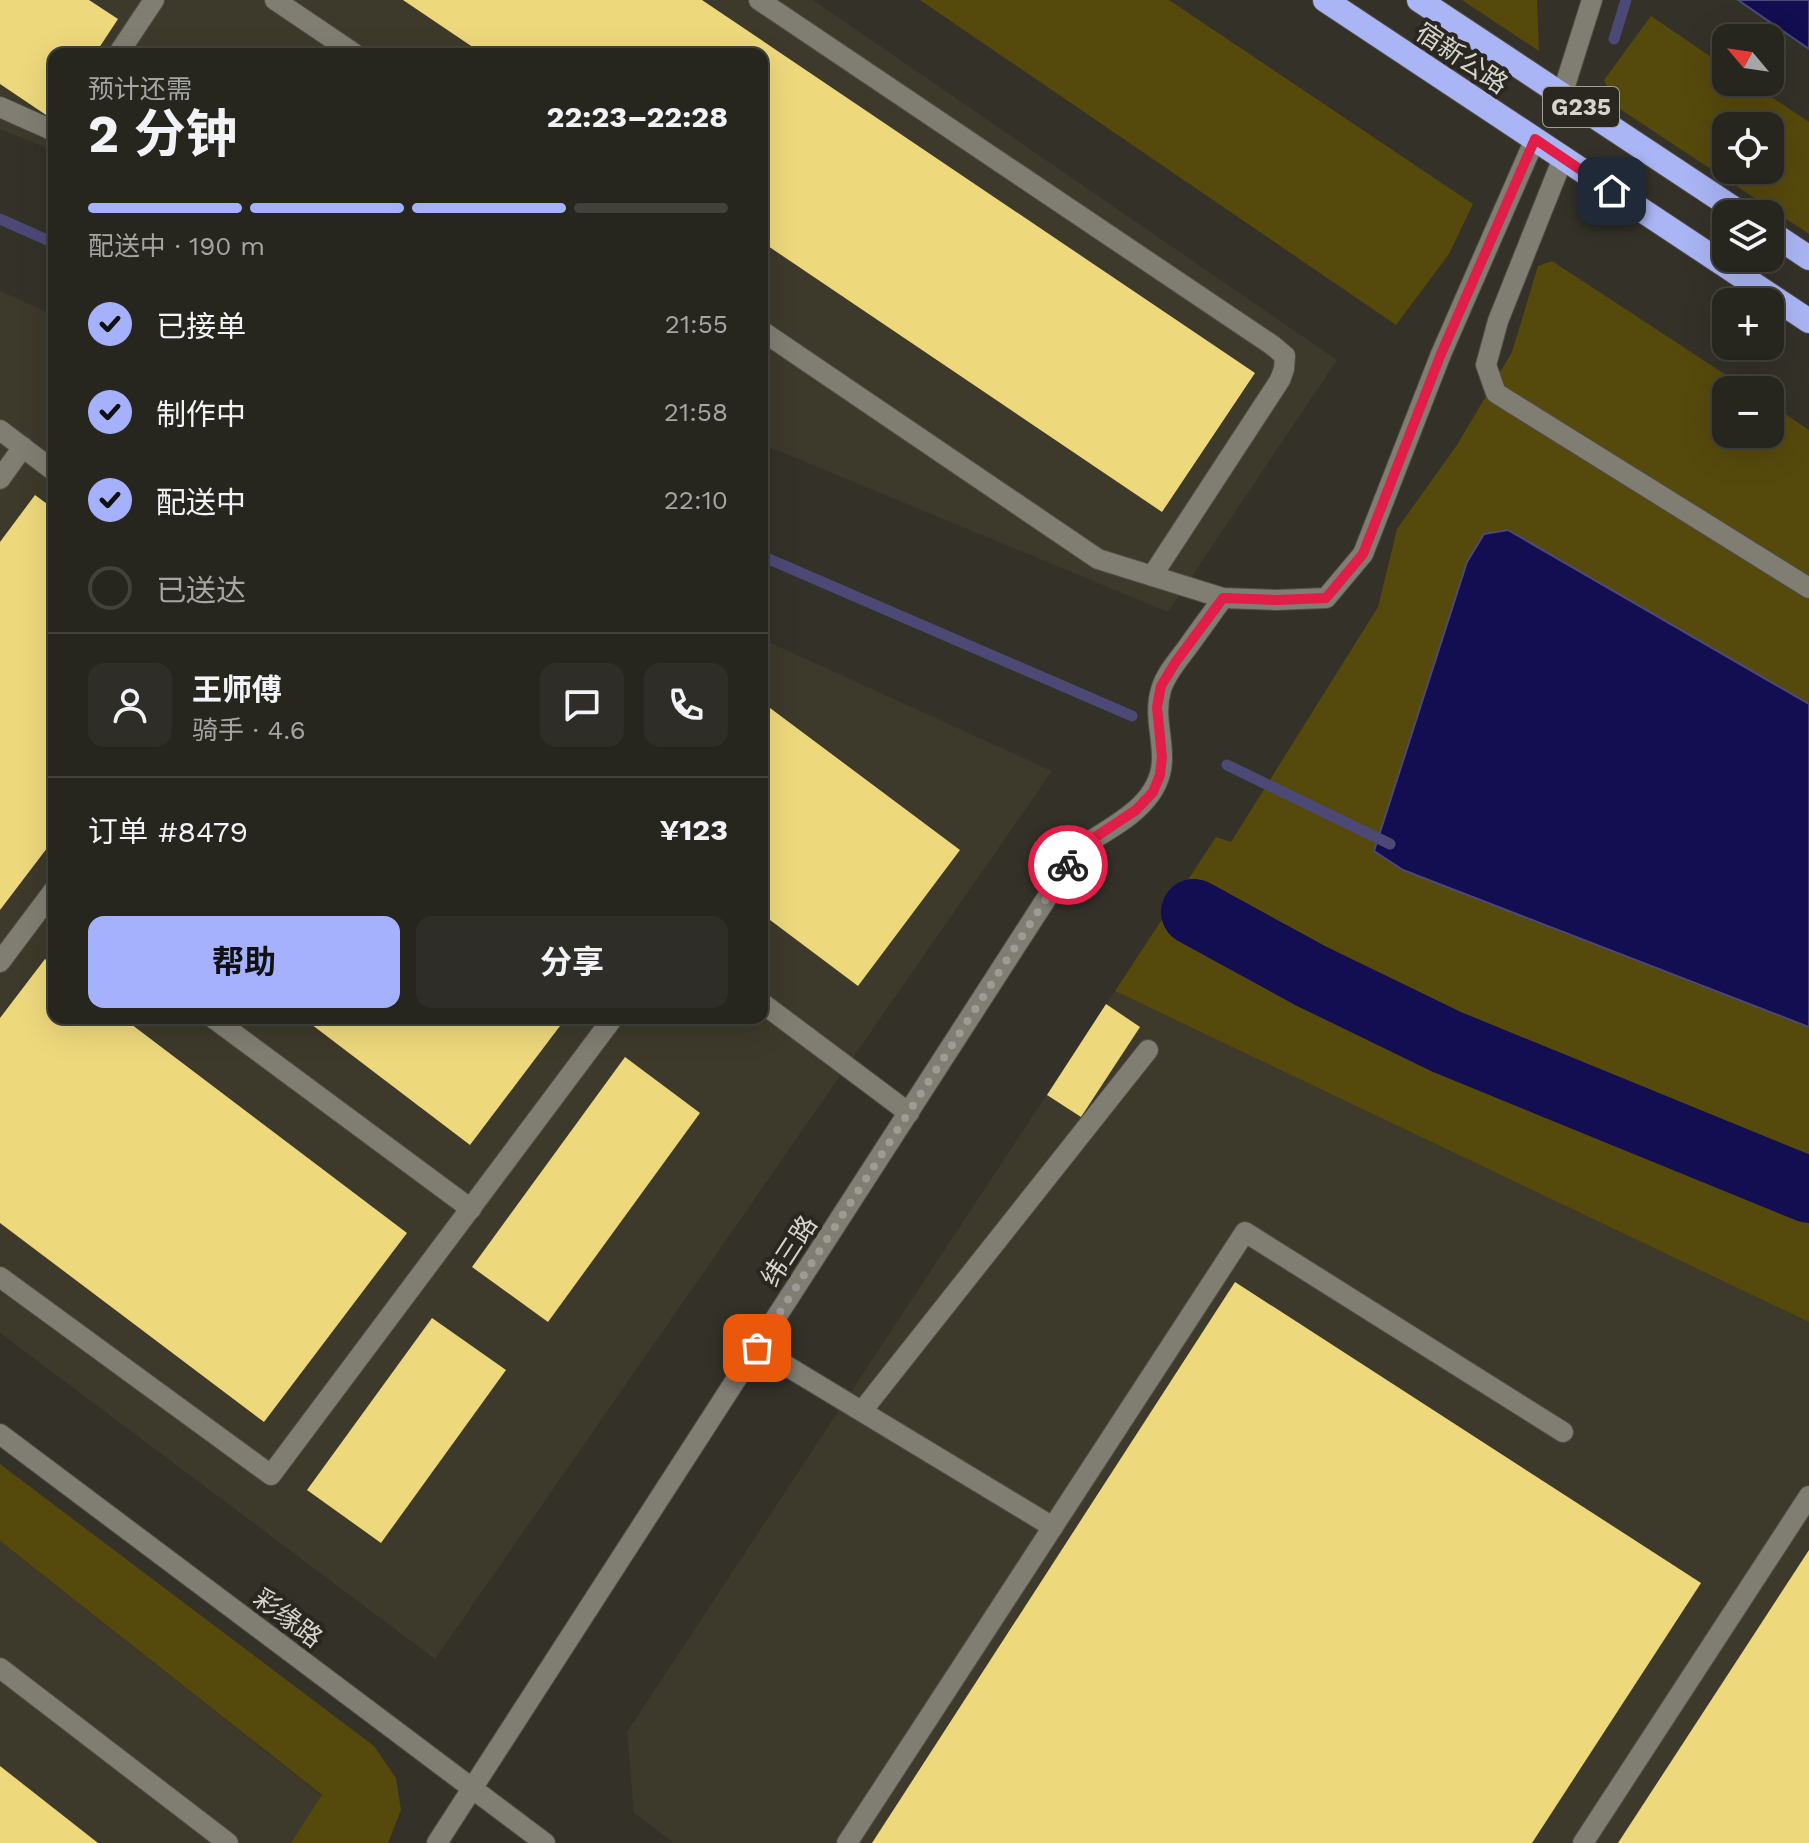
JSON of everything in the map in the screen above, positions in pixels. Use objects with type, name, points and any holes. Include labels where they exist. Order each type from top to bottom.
[{"type":"highway","name":"宿新公路","points":[[1325,0],[1809,321]]},
{"type":"highway","name":"宿新公路","points":[[1419,0],[1721,200]]},
{"type":"highway","points":[[1784,241],[1809,258]]},
{"type":"street","points":[[122,48],[154,0]]},
{"type":"street","points":[[275,0],[346,48]]},
{"type":"street","points":[[759,0],[1285,356],[1280,380],[1152,576]]},
{"type":"street","points":[[1562,95],[1592,0]]},
{"type":"street","points":[[0,107],[48,128]]},
{"type":"street","points":[[768,335],[1098,559],[1223,598],[1326,598],[1363,554],[1441,354],[1535,139]]},
{"type":"street","points":[[1563,158],[1498,321],[1486,365],[1496,393],[1809,588]]},
{"type":"street","points":[[0,430],[48,466]]},
{"type":"street","points":[[0,479],[23,447]]},
{"type":"street","name":"纬三路","points":[[437,1843],[1079,848],[1136,810],[1153,792],[1160,775],[1162,757],[1157,707],[1161,686],[1223,598]]},
{"type":"street","points":[[0,962],[48,900]]},
{"type":"street","points":[[768,1007],[909,1113]]},
{"type":"street","points":[[221,1024],[471,1209]]},
{"type":"street","points":[[0,1277],[271,1475],[609,1024]]},
{"type":"street","points":[[862,1411],[1148,1050]]},
{"type":"street","points":[[847,1843],[1245,1232],[1563,1432]]},
{"type":"street","points":[[757,1348],[1053,1527]]},
{"type":"street","name":"彩缘路","points":[[0,1434],[545,1843]]},
{"type":"street","points":[[1583,1843],[1809,1496]]},
{"type":"street","points":[[0,1668],[228,1843]]},
{"type":"shaded area","points":[[0,0],[813,0],[1337,360],[1168,612],[768,446],[768,48],[48,48],[48,149],[0,129]]},
{"type":"shaded area","points":[[920,0],[1169,0],[1473,204],[1449,254],[1396,325]]},
{"type":"shaded area","points":[[1462,0],[1537,0],[1539,51]]},
{"type":"shaded area","points":[[1738,0],[1809,0],[1809,49],[1784,32],[1784,24],[1773,24]]},
{"type":"shaded area","points":[[1651,16],[1712,57],[1712,96],[1770,96],[1809,122],[1809,234],[1784,217],[1784,200],[1758,200],[1733,184],[1784,184],[1784,112],[1712,112],[1712,170],[1617,107],[1604,80]]},
{"type":"shaded area","points":[[1552,261],[1728,376],[1712,376],[1712,448],[1784,448],[1784,413],[1809,430],[1809,1322],[1115,991],[1216,837],[1231,842],[1378,607],[1397,529],[1457,445],[1512,352],[1538,266]]},
{"type":"shaded area","points":[[0,291],[48,312],[48,1024],[768,1024],[768,642],[1052,771],[435,1659],[0,1333]]},
{"type":"shaded area","points":[[1508,530],[1809,704],[1809,1027],[1403,870],[1374,851],[1467,562],[1484,534]]},
{"type":"shaded area","points":[[1115,991],[1809,1322],[1809,1843],[674,1843],[634,1813],[627,1732]]},
{"type":"shaded area","points":[[0,1464],[374,1746],[396,1778],[401,1810],[388,1843],[291,1843],[322,1795],[0,1541]]},
{"type":"shaded area","points":[[0,1541],[322,1796],[291,1843],[0,1843]]},
{"type":"building","points":[[0,0],[89,0],[118,19],[99,48],[48,48],[48,116],[0,84]]},
{"type":"building","points":[[403,0],[702,0],[1255,373],[1162,512],[768,246],[768,48],[474,48]]},
{"type":"building","points":[[35,495],[48,505],[48,847],[0,910],[0,542]]},
{"type":"building","points":[[768,706],[960,850],[858,986],[768,918]]},
{"type":"building","points":[[45,959],[48,961],[48,1024],[131,1024],[407,1233],[264,1422],[0,1223],[0,1018]]},
{"type":"building","points":[[1106,1004],[1140,1027],[1081,1117],[1047,1095]]},
{"type":"building","points":[[311,1024],[561,1024],[470,1145]]},
{"type":"building","points":[[625,1057],[700,1113],[548,1322],[472,1267]]},
{"type":"building","points":[[1235,1282],[1701,1583],[1532,1843],[872,1843]]},
{"type":"building","points":[[432,1318],[506,1370],[381,1543],[307,1490]]},
{"type":"building","points":[[1809,1550],[1809,1843],[1618,1843]]},
{"type":"building","points":[[0,1766],[98,1843],[0,1843]]},
{"type":"waterway","points":[[1614,39],[1626,0]]},
{"type":"waterway","points":[[0,219],[48,240]]},
{"type":"waterway","points":[[768,559],[1132,716]]},
{"type":"waterway","points":[[1227,765],[1390,844]]},
{"type":"waterway","points":[[1194,912],[1311,976],[1447,1042],[1809,1190]]},
{"type":"way so far","points":[[757,1348],[1068,865]]},
{"type":"route","points":[[1068,865],[1079,848],[1136,810],[1153,792],[1160,775],[1162,757],[1157,707],[1161,686],[1223,598],[1326,598],[1363,554],[1441,354],[1535,139],[1612,191]]}]
